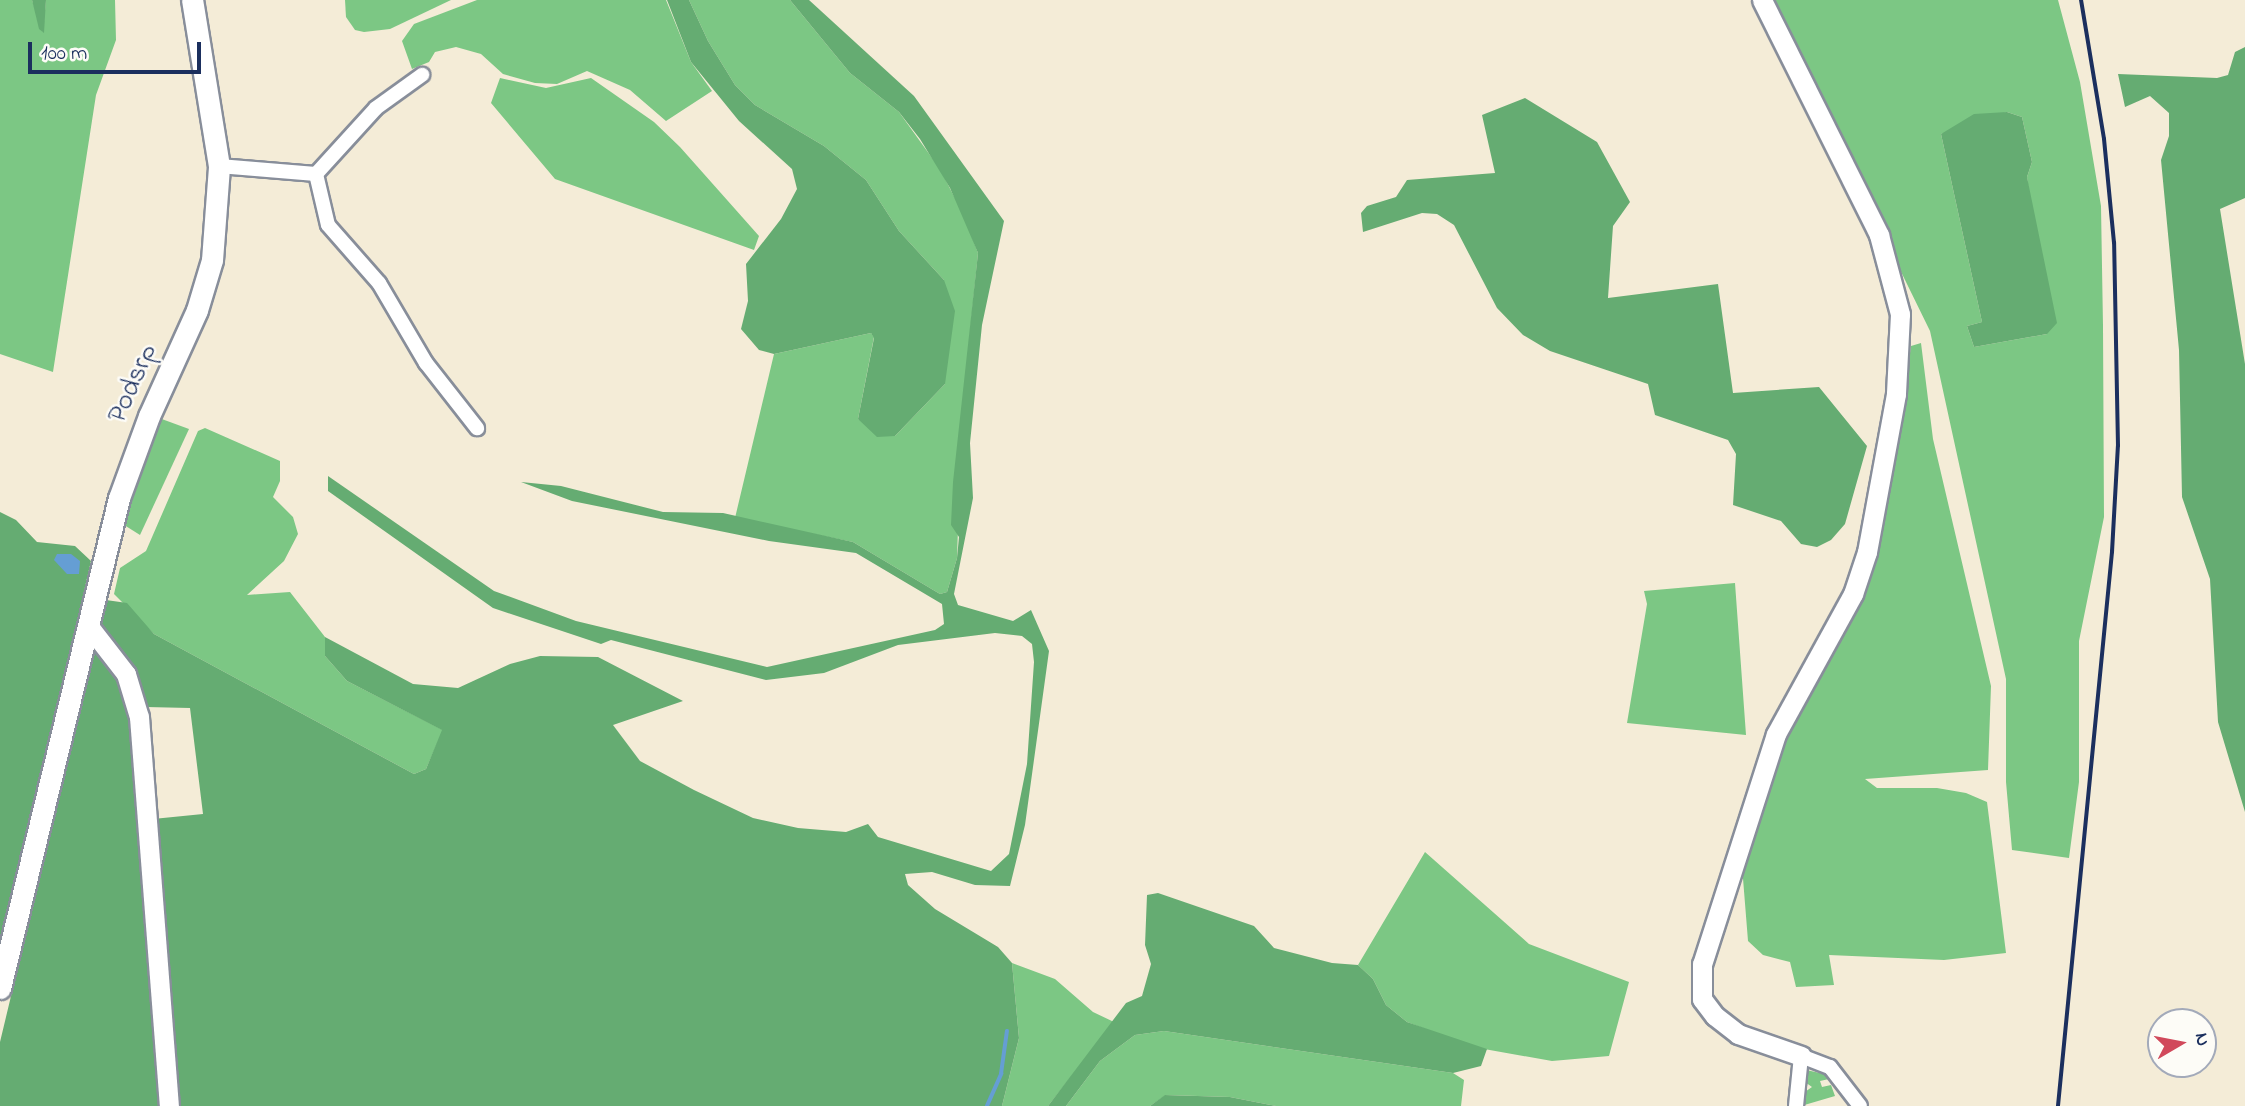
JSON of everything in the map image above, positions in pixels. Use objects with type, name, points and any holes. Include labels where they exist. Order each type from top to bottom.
[{"type":"main road","name":"Podsrp","points":[[0,988],[88,625],[134,454],[197,310],[212,260],[219,166],[192,0]]},
{"type":"street","points":[[1762,0],[1879,235],[1900,314],[1896,394],[1867,552],[1853,594],[1776,734],[1702,964],[1702,999],[1715,1016],[1738,1034],[1830,1068],[1860,1106]]},
{"type":"street","points":[[316,174],[376,108],[422,75]]},
{"type":"street","points":[[219,166],[316,174]]},
{"type":"street","points":[[316,174],[328,225],[379,284],[426,363],[477,428]]},
{"type":"street","points":[[88,625],[125,674],[139,717],[169,1106]]},
{"type":"street","points":[[1797,1106],[1801,1056]]},
{"type":"green space","points":[[0,0],[32,0],[43,32],[46,0],[115,0],[116,40],[96,95],[53,372],[0,354]]},
{"type":"green space","points":[[32,0],[46,0],[44,33],[39,29]]},
{"type":"green space","points":[[345,0],[451,0],[390,29],[364,32],[355,30],[346,17]]},
{"type":"green space","points":[[477,0],[666,0],[691,62],[712,91],[666,121],[630,90],[587,71],[557,84],[535,83],[503,74],[481,54],[456,47],[435,52],[429,62],[412,69],[402,41],[414,24]]},
{"type":"green space","points":[[667,0],[689,0],[708,41],[735,85],[755,105],[824,146],[866,180],[899,231],[944,280],[955,311],[945,384],[895,436],[877,437],[858,419],[874,338],[871,333],[774,354],[759,350],[741,329],[748,301],[746,264],[781,219],[797,189],[792,169],[739,121],[691,62]]},
{"type":"green space","points":[[689,0],[790,0],[850,73],[899,112],[940,169],[963,214],[978,253],[962,413],[957,558],[947,592],[940,594],[853,542],[735,518],[774,354],[871,333],[874,337],[858,419],[895,436],[945,384],[944,280],[899,231],[866,180],[824,146],[755,105],[735,85],[708,41]]},
{"type":"green space","points":[[790,0],[809,0],[914,96],[1004,221],[982,325],[970,443],[973,498],[954,594],[958,605],[1013,621],[1031,610],[1049,651],[1025,825],[1010,886],[975,885],[932,872],[905,874],[908,885],[935,909],[998,947],[1012,963],[1019,1038],[1002,1106],[0,1106],[0,1042],[106,600],[127,603],[154,634],[414,774],[426,769],[442,730],[347,681],[325,656],[325,637],[413,684],[458,688],[510,664],[540,656],[598,657],[683,701],[613,725],[640,761],[694,790],[753,818],[798,828],[846,832],[868,824],[878,837],[991,871],[1009,854],[1027,764],[1034,662],[1032,644],[1022,636],[995,633],[898,645],[824,673],[766,680],[611,640],[601,644],[493,608],[328,491],[328,476],[494,591],[576,621],[767,667],[935,630],[944,624],[942,604],[856,553],[769,541],[572,501],[521,482],[561,486],[663,512],[723,513],[853,542],[940,594],[947,592],[957,558],[959,537],[951,525],[953,482],[978,253],[950,188],[920,139],[899,112],[850,73]],"holes":[[[146,707],[190,708],[203,814],[153,819]]]},
{"type":"green space","points":[[1768,0],[2058,0],[2080,82],[2101,206],[2103,326],[2104,517],[2079,641],[2079,782],[2069,858],[2012,850],[2006,782],[2006,679],[1930,331]],"holes":[[[2007,112],[2022,117],[2032,162],[2027,177],[2047,334],[1974,347],[1967,326],[1982,322],[1941,134]]]},
{"type":"green space","points":[[2245,47],[2245,198],[2220,209],[2245,364],[2245,812],[2218,722],[2210,579],[2182,497],[2179,350],[2161,160],[2169,136],[2169,113],[2150,96],[2125,107],[2118,74],[2217,78],[2228,75],[2235,52]]},
{"type":"green space","points":[[500,78],[546,88],[591,78],[654,122],[680,147],[759,236],[754,250],[555,179],[491,103]]},
{"type":"green space","points":[[1525,98],[1597,142],[1630,202],[1613,226],[1608,298],[1718,284],[1733,393],[1819,387],[1867,446],[1845,524],[1831,540],[1817,547],[1801,544],[1781,521],[1733,505],[1736,454],[1728,440],[1655,415],[1648,384],[1550,351],[1523,335],[1497,308],[1454,225],[1437,214],[1422,213],[1363,232],[1361,213],[1367,206],[1396,197],[1407,180],[1495,173],[1482,115]]},
{"type":"green space","points":[[2007,112],[2022,117],[2032,162],[2027,177],[2057,323],[2047,334],[1974,347],[1967,326],[1982,322],[1941,134],[1974,114]]},
{"type":"green space","points":[[1921,343],[1933,439],[1991,686],[1988,770],[1865,779],[1877,788],[1937,788],[1966,793],[1987,802],[2006,953],[1944,960],[1829,955],[1834,985],[1796,987],[1790,962],[1763,955],[1748,941],[1742,866],[1797,708],[1835,639],[1904,395],[1911,346]]},
{"type":"green space","points":[[159,418],[189,429],[140,535],[121,523]]},
{"type":"green space","points":[[205,428],[280,461],[280,481],[273,497],[293,517],[298,534],[284,561],[247,595],[290,592],[325,637],[325,656],[347,681],[443,730],[426,769],[414,774],[154,634],[114,594],[120,568],[146,551],[198,431]]},
{"type":"green space","points":[[0,512],[16,520],[37,542],[75,546],[91,561],[0,956]]},
{"type":"green space","points":[[1735,583],[1746,735],[1627,723],[1647,604],[1644,591]]},
{"type":"green space","points":[[1425,852],[1529,944],[1629,982],[1609,1056],[1552,1061],[1473,1047],[1407,1022],[1386,1005],[1373,979],[1358,965]]},
{"type":"green space","points":[[1158,893],[1254,926],[1274,948],[1332,963],[1358,965],[1373,979],[1386,1005],[1407,1022],[1487,1049],[1481,1066],[1453,1073],[1164,1031],[1135,1035],[1100,1061],[1066,1106],[1048,1106],[1126,1003],[1142,996],[1151,964],[1145,945],[1147,895]]},
{"type":"green space","points":[[1012,963],[1055,979],[1093,1012],[1114,1022],[1048,1106],[1002,1106],[1019,1038]]},
{"type":"green space","points":[[1164,1031],[1453,1073],[1464,1080],[1461,1106],[1276,1106],[1230,1097],[1166,1095],[1150,1106],[1066,1106],[1100,1061],[1135,1035]]},
{"type":"green space","points":[[1802,1069],[1824,1074],[1829,1079],[1820,1081],[1822,1087],[1831,1085],[1835,1096],[1801,1106],[1802,1094],[1812,1087],[1805,1082]]},
{"type":"green space","points":[[1165,1095],[1230,1097],[1276,1106],[1150,1106]]},
{"type":"water","points":[[57,554],[71,554],[80,561],[79,574],[67,574],[54,560]]},
{"type":"waterway","points":[[987,1106],[1001,1074],[1007,1031]]},
{"type":"railway","points":[[2058,1106],[2112,552],[2118,446],[2114,243],[2104,139],[2081,0]]}]
